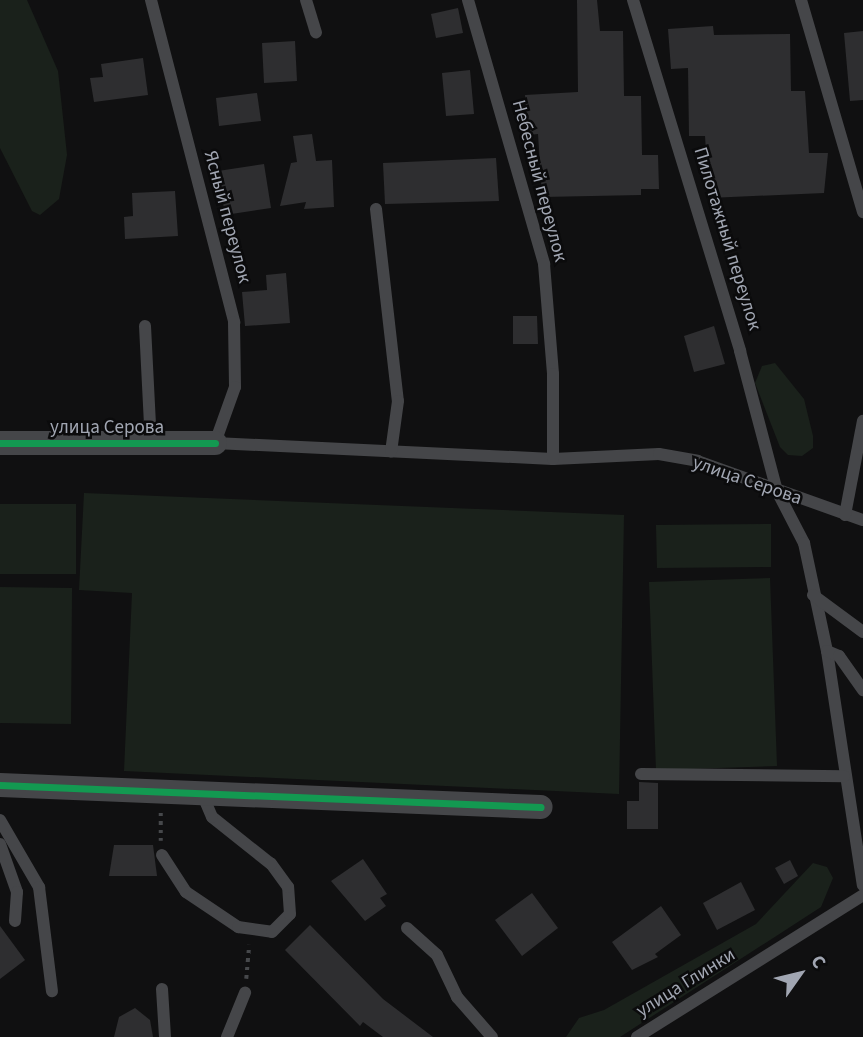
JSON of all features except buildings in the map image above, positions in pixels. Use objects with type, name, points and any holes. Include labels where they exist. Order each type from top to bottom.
[{"type":"street","name":"улица Серова","points":[[0,443],[215,443]]},
{"type":"street","points":[[0,785],[201,790],[541,807]]},
{"type":"lane","name":"Ясный переулок","points":[[150,0],[234,322],[235,387],[215,443]]},
{"type":"lane","points":[[306,0],[316,33]]},
{"type":"lane","name":"Небесный переулок","points":[[468,0],[544,264],[554,459]]},
{"type":"lane","name":"Пилотажный переулок","points":[[634,0],[740,351],[776,491],[801,534],[828,651],[844,776],[863,886]]},
{"type":"lane","points":[[801,0],[863,212]]},
{"type":"lane","points":[[376,209],[398,401],[391,452]]},
{"type":"lane","points":[[145,326],[151,443]]},
{"type":"lane","points":[[845,515],[863,421]]},
{"type":"lane","name":"улица Серова","points":[[215,443],[554,459],[659,454],[697,461],[863,520]]},
{"type":"lane","points":[[813,595],[863,632]]},
{"type":"lane","points":[[828,651],[839,656],[863,690]]},
{"type":"lane","points":[[641,774],[844,776]]},
{"type":"lane","points":[[162,855],[186,892],[252,932],[272,932],[290,915],[288,887],[271,864],[212,817],[201,790]]},
{"type":"lane","points":[[0,820],[39,887],[52,991]]},
{"type":"lane","points":[[0,844],[17,892],[15,921]]},
{"type":"lane","name":"улица Глинки","points":[[637,1037],[863,895]]},
{"type":"lane","points":[[407,928],[437,955],[457,997],[492,1037]]},
{"type":"lane","points":[[162,989],[165,1037]]},
{"type":"lane","points":[[227,1037],[245,993]]},
{"type":"path","points":[[161,790],[162,855]]},
{"type":"path","points":[[245,993],[252,932]]},
{"type":"shaded area","points":[[0,0],[27,0],[58,71],[67,155],[59,199],[40,215],[32,211],[0,148]]},
{"type":"shaded area","points":[[775,363],[804,399],[813,436],[813,448],[802,456],[788,455],[780,447],[755,383],[762,366]]},
{"type":"shaded area","points":[[84,493],[624,515],[619,794],[124,771],[132,593],[79,590]]},
{"type":"shaded area","points":[[0,504],[76,504],[76,574],[0,574]]},
{"type":"shaded area","points":[[771,524],[771,567],[657,568],[656,525]]},
{"type":"shaded area","points":[[770,578],[777,766],[656,770],[649,582]]},
{"type":"shaded area","points":[[0,587],[72,588],[71,724],[0,723]]},
{"type":"shaded area","points":[[813,863],[827,867],[833,878],[821,907],[620,1037],[566,1037],[579,1018],[604,1010],[756,924]]},
{"type":"cycle path","points":[[0,443],[215,443]]},
{"type":"cycle path","points":[[0,785],[541,807]]}]
